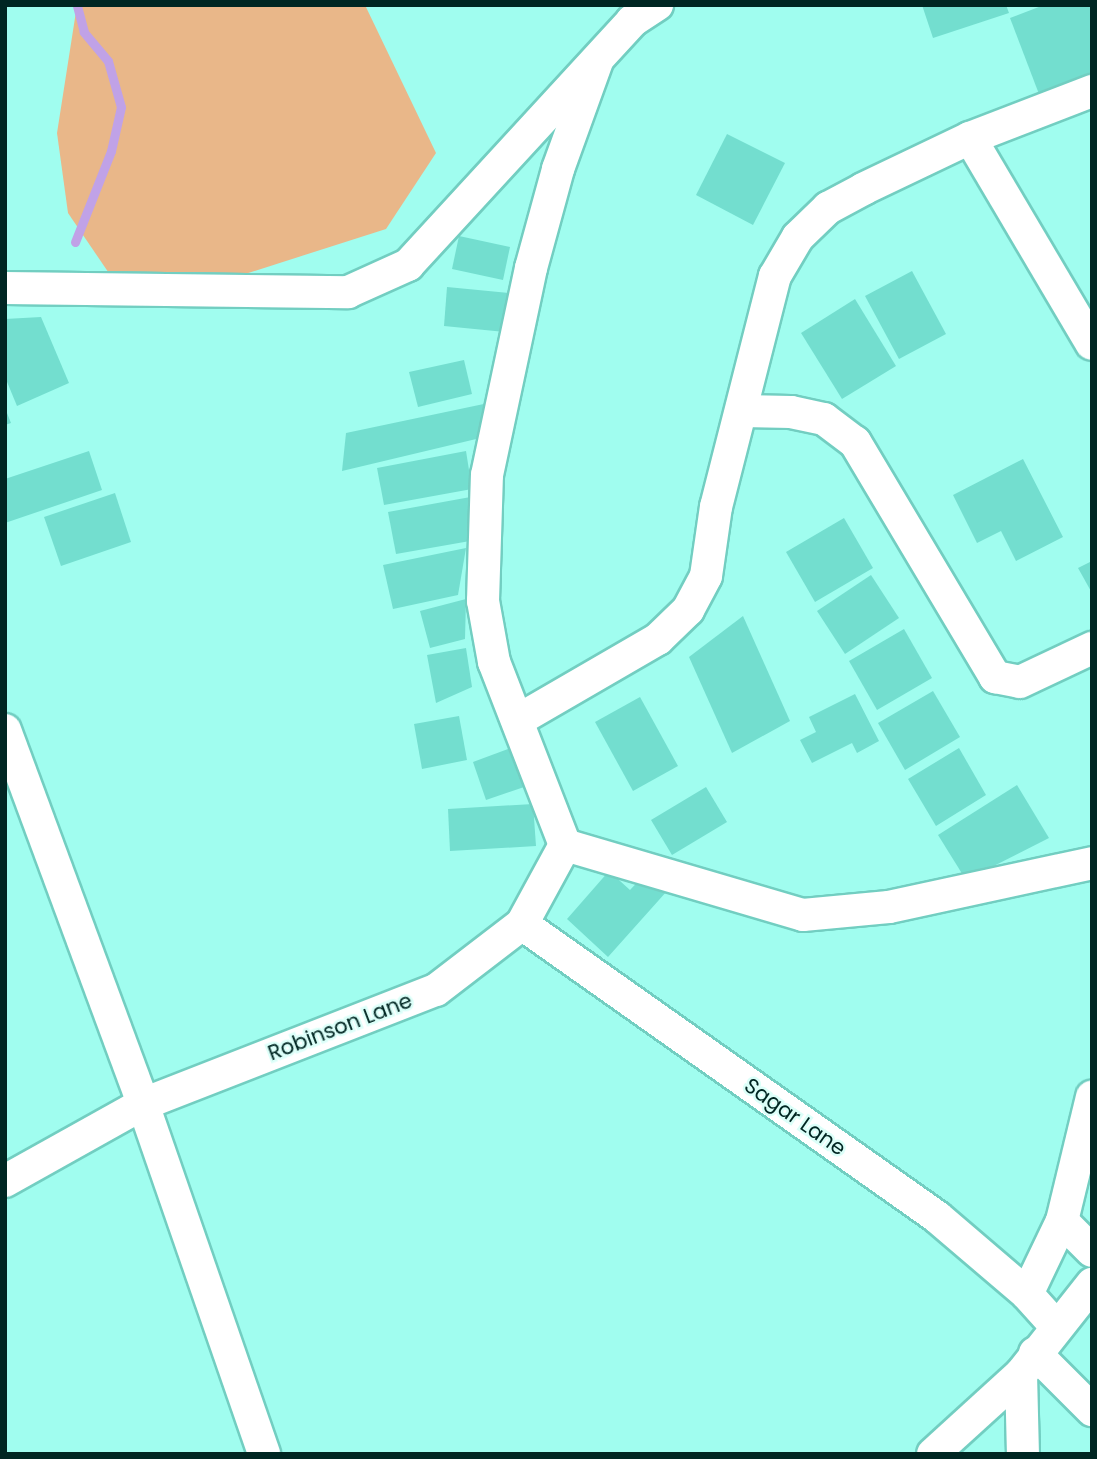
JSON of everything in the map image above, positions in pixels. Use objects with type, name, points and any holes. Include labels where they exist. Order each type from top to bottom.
[{"type":"street","points":[[5,288],[348,292],[408,265],[632,21],[657,5]]},
{"type":"street","points":[[522,924],[565,845],[520,719],[494,662],[483,601],[487,475],[531,268],[558,169],[597,61]]},
{"type":"street","points":[[520,719],[658,639],[688,610],[706,576],[716,507],[743,411],[775,276],[798,237],[828,208],[970,138],[1092,91]]},
{"type":"street","points":[[970,138],[1092,344]]},
{"type":"street","points":[[743,411],[791,412],[824,419],[855,442],[995,677],[1020,682],[1092,649]]},
{"type":"street","points":[[5,730],[143,1104],[264,1454]]},
{"type":"street","points":[[565,845],[803,915],[889,907],[1092,863]]},
{"type":"street","name":"Robinson Lane","points":[[5,1181],[143,1104],[436,990],[522,924]]},
{"type":"street","name":"Sagar Lane","points":[[522,924],[937,1217],[1027,1293],[1055,1325]]},
{"type":"street","points":[[1027,1293],[1062,1221],[1092,1097]]},
{"type":"street","points":[[1062,1221],[1092,1251]]},
{"type":"street","points":[[933,1454],[1028,1364],[1055,1325],[1092,1284]]},
{"type":"street","points":[[1028,1364],[1092,1410]]},
{"type":"street","points":[[1023,1454],[1028,1364]]},
{"type":"shaded area","points":[[77,5],[365,5],[436,153],[386,229],[217,283],[117,285],[68,213],[57,133]]},
{"type":"building","points":[[922,5],[1006,5],[1009,13],[933,38]]},
{"type":"building","points":[[1044,5],[1092,5],[1092,84],[1042,102],[1010,18]]},
{"type":"building","points":[[727,134],[785,163],[753,225],[696,195]]},
{"type":"building","points":[[459,236],[510,247],[503,280],[452,269]]},
{"type":"building","points":[[912,271],[946,334],[899,359],[865,296]]},
{"type":"building","points":[[447,287],[509,293],[505,332],[444,326]]},
{"type":"building","points":[[855,299],[896,366],[842,399],[801,333]]},
{"type":"building","points":[[41,317],[69,383],[17,406],[5,377],[5,319]]},
{"type":"building","points":[[464,360],[472,394],[418,407],[409,372]]},
{"type":"building","points":[[498,401],[493,435],[342,471],[346,433]]},
{"type":"building","points":[[5,408],[11,423],[5,425]]},
{"type":"building","points":[[89,451],[102,490],[5,523],[5,479]]},
{"type":"building","points":[[466,451],[472,489],[384,505],[377,468]]},
{"type":"building","points":[[1023,459],[1063,537],[1016,561],[1001,531],[977,543],[953,495]]},
{"type":"building","points":[[115,493],[131,542],[61,566],[44,517]]},
{"type":"building","points":[[476,496],[470,541],[396,554],[388,512]]},
{"type":"building","points":[[844,518],[873,568],[815,602],[786,552]]},
{"type":"building","points":[[466,548],[458,595],[393,609],[383,565]]},
{"type":"building","points":[[1092,561],[1092,593],[1078,568]]},
{"type":"building","points":[[871,575],[899,618],[845,654],[817,611]]},
{"type":"building","points":[[466,599],[465,639],[430,648],[420,611]]},
{"type":"building","points":[[743,616],[790,721],[732,753],[689,657]]},
{"type":"building","points":[[904,629],[932,678],[877,710],[849,661]]},
{"type":"building","points":[[466,648],[472,687],[436,703],[427,655]]},
{"type":"building","points":[[933,691],[960,737],[905,770],[878,723]]},
{"type":"building","points":[[855,694],[879,741],[857,753],[852,743],[812,763],[800,740],[816,732],[809,717]]},
{"type":"building","points":[[640,697],[678,766],[633,791],[595,722]]},
{"type":"building","points":[[459,716],[467,760],[422,769],[414,724]]},
{"type":"building","points":[[516,746],[530,785],[486,800],[473,762]]},
{"type":"building","points":[[959,748],[986,795],[936,826],[908,779]]},
{"type":"building","points":[[1017,785],[1049,838],[966,880],[938,835]]},
{"type":"building","points":[[706,787],[727,822],[672,855],[651,820]]},
{"type":"building","points":[[533,804],[536,846],[450,851],[448,809]]},
{"type":"building","points":[[609,871],[630,890],[647,872],[667,891],[608,957],[567,919]]},
{"type":"waterway","points":[[75,242],[111,151],[121,107],[108,61],[84,32],[77,5]]}]
